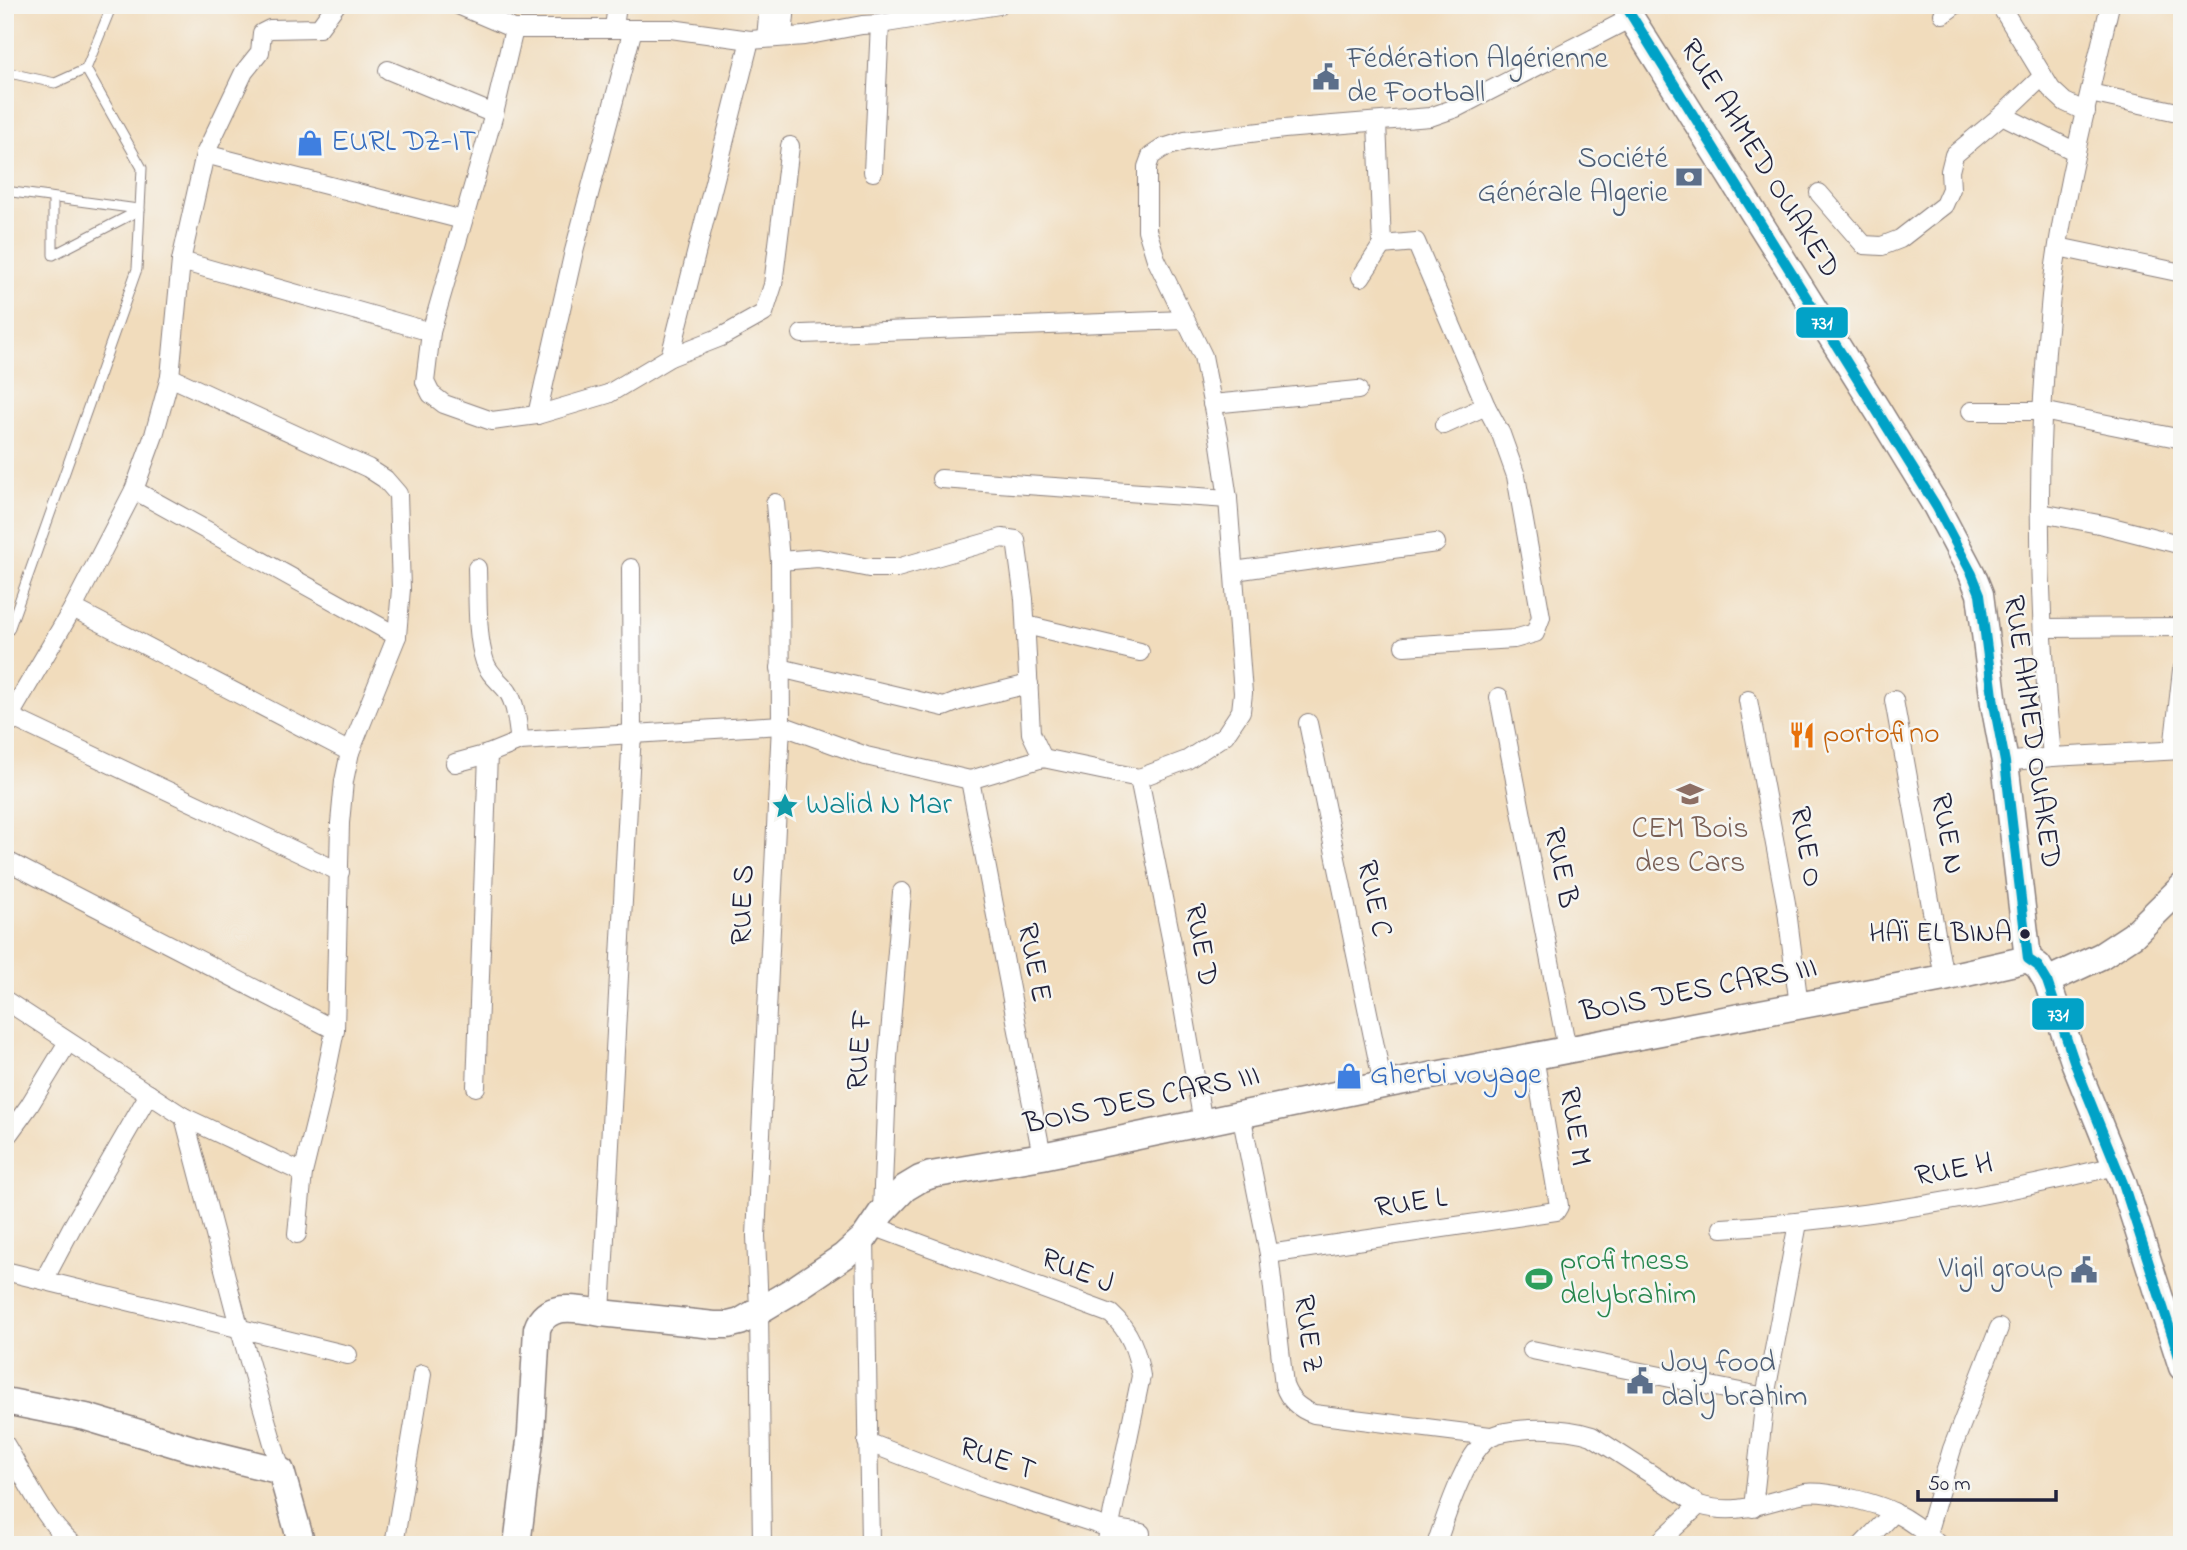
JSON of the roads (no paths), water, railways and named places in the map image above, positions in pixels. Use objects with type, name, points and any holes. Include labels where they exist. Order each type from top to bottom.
[{"type":"street","points":[[336,5],[318,28],[307,26],[286,30],[270,29],[262,33],[260,52],[244,72],[205,154],[181,261],[170,377],[154,435],[134,490],[73,608],[7,720],[340,872]]},
{"type":"street","points":[[458,5],[514,29],[671,29],[766,38],[862,24],[880,24],[999,5]]},
{"type":"street","points":[[614,28],[617,5]]},
{"type":"street","points":[[670,357],[766,38],[769,5]]},
{"type":"street","points":[[766,38],[786,5]]},
{"type":"street","points":[[2000,5],[2042,77],[2065,102],[2086,112]]},
{"type":"street","points":[[2052,757],[2043,628],[2042,411],[2051,296],[2058,247],[2076,152],[2110,5]]},
{"type":"street","points":[[455,763],[520,741],[632,732],[781,725],[866,756],[970,780],[1043,758],[1139,778],[1186,760],[1210,747],[1225,736],[1241,710],[1243,676],[1228,499],[1203,356],[1156,259],[1147,230],[1147,167],[1151,156],[1163,148],[1185,141],[1284,129],[1430,117],[1456,108],[1628,12]]},
{"type":"street","name":"RUE AHMED OUAKED","points":[[1628,12],[1878,411],[1936,506],[1972,573],[1980,594],[1994,704],[2005,762],[2028,959]]},
{"type":"street","points":[[873,173],[880,24]]},
{"type":"street","points":[[514,29],[494,114],[431,332],[425,382],[430,394],[444,404],[492,421],[537,415],[608,394],[670,357],[721,337],[764,313],[773,285],[790,146]]},
{"type":"street","points":[[537,415],[573,251],[633,29]]},
{"type":"street","points":[[387,70],[494,114]]},
{"type":"street","points":[[1819,193],[1864,245],[1882,246],[1900,239],[1944,205],[1951,189],[1950,171],[1954,155],[2042,77]]},
{"type":"street","points":[[2090,93],[2182,113]]},
{"type":"street","points":[[2002,115],[2076,152]]},
{"type":"street","points":[[1361,277],[1382,245],[1377,122]]},
{"type":"street","points":[[205,154],[463,220]]},
{"type":"street","points":[[1382,245],[1416,242],[1486,406],[1501,434],[1516,476],[1542,617],[1535,633],[1514,639],[1404,646]]},
{"type":"street","points":[[2058,247],[2182,273]]},
{"type":"street","points":[[181,261],[431,332]]},
{"type":"street","points":[[802,334],[1185,320]]},
{"type":"street","points":[[170,377],[368,468],[398,494],[401,590],[397,636],[350,752],[340,823],[335,1030],[303,1173],[297,1234]]},
{"type":"street","points":[[1212,404],[1358,390]]},
{"type":"street","points":[[1444,425],[1486,406]]},
{"type":"street","points":[[1972,411],[2042,411],[2182,439]]},
{"type":"street","points":[[941,479],[1228,499]]},
{"type":"street","points":[[134,490],[397,636]]},
{"type":"street","name":"RUE S","points":[[762,1545],[756,1236],[781,725],[780,561],[775,503]]},
{"type":"street","points":[[2041,513],[2104,525],[2182,545]]},
{"type":"street","points":[[780,561],[818,558],[869,568],[897,568],[979,543],[1009,538],[1016,540],[1026,625],[1031,733],[1043,758]]},
{"type":"street","points":[[1234,571],[1436,543]]},
{"type":"street","points":[[477,568],[481,644],[485,663],[512,700],[520,741]]},
{"type":"street","points":[[601,1313],[632,732],[631,568]]},
{"type":"street","points":[[73,608],[350,752]]},
{"type":"street","points":[[1026,625],[1140,652]]},
{"type":"street","points":[[2043,628],[2182,627]]},
{"type":"street","points":[[780,667],[944,708],[959,701],[1029,684]]},
{"type":"street","points":[[2005,762],[2177,750],[2182,670]]},
{"type":"street","name":"RUE B","points":[[1499,697],[1567,1049]]},
{"type":"street","name":"RUE O","points":[[1748,700],[1784,890],[1799,1006]]},
{"type":"street","name":"RUE N","points":[[1894,700],[1944,978]]},
{"type":"street","name":"RUE C","points":[[1308,723],[1383,1085]]},
{"type":"street","points":[[476,1087],[488,754]]},
{"type":"street","name":"RUE D","points":[[1139,778],[1172,943],[1203,1123]]},
{"type":"street","name":"RUE E","points":[[970,780],[1042,1156]]},
{"type":"street","points":[[5,860],[335,1030]]},
{"type":"street","points":[[2047,981],[2101,956],[2133,935],[2182,887]]},
{"type":"street","name":"RUE F","points":[[870,1545],[867,1442],[873,1225],[902,892]]},
{"type":"street","points":[[2028,959],[2038,966],[2047,981],[2116,1166],[2182,1367]]},
{"type":"street","name":"BOIS DES CARS III","points":[[517,1545],[531,1433],[539,1324],[546,1315],[562,1309],[582,1309],[728,1325],[746,1319],[844,1256],[905,1188],[920,1179],[1383,1085],[1944,978],[2028,959]]},
{"type":"street","points":[[5,1000],[184,1117],[303,1173]]},
{"type":"street","points":[[5,1139],[29,1106],[68,1042]]},
{"type":"street","name":"RUE M","points":[[1534,1056],[1559,1206]]},
{"type":"street","points":[[44,1280],[149,1094]]},
{"type":"street","name":"RUE Z","points":[[1241,1114],[1269,1254],[1284,1385],[1289,1398],[1298,1407],[1314,1414],[1490,1436],[1518,1430],[1552,1428],[1584,1433],[1623,1454],[1699,1505]]},
{"type":"street","points":[[184,1117],[240,1330],[302,1545]]},
{"type":"street","name":"RUE H","points":[[1722,1228],[1798,1223],[1945,1203],[2116,1166]]},
{"type":"street","name":"RUE L","points":[[1269,1254],[1550,1213],[1556,1211],[1559,1206]]},
{"type":"street","points":[[1754,1508],[1765,1397],[1798,1223]]},
{"type":"street","name":"RUE J","points":[[873,1225],[1111,1314],[1120,1322],[1135,1348],[1141,1376],[1108,1536]]},
{"type":"street","points":[[5,1271],[348,1355]]},
{"type":"street","points":[[1656,1545],[1699,1505],[1719,1510],[1754,1508],[1807,1493],[1828,1493],[1894,1512],[1933,1539],[1952,1448],[1999,1328]]},
{"type":"street","points":[[1532,1350],[1765,1397]]},
{"type":"street","points":[[394,1545],[422,1374]]},
{"type":"street","points":[[5,1401],[86,1417],[192,1449],[281,1471]]},
{"type":"street","points":[[1436,1545],[1461,1478],[1473,1456],[1490,1436]]},
{"type":"street","name":"RUE T","points":[[867,1442],[1108,1536],[1141,1533]]},
{"type":"street","points":[[5,1444],[44,1510],[74,1545]]},
{"type":"street","points":[[1862,1545],[1894,1512]]},
{"type":"lane","points":[[5,72],[55,83],[86,69],[112,5]]},
{"type":"lane","points":[[5,631],[9,630],[14,617],[137,269],[142,168],[86,69]]},
{"type":"lane","points":[[5,191],[140,209]]},
{"type":"lane","points":[[53,198],[53,255],[140,209]]},
{"type":"place","name":"Fédération Algérienne de Football","points":[[1326,77]]},
{"type":"place","name":"EURL DZ-IT","points":[[310,143]]},
{"type":"place","name":"Société Générale Algerie","points":[[1689,177]]},
{"type":"place","name":"portofino","points":[[1802,735]]},
{"type":"place","name":"CEM Bois des Cars","points":[[1690,794]]},
{"type":"place","name":"Walid N Mar","points":[[785,806]]},
{"type":"place","name":"HAÏ EL BINA","points":[[2025,934]]},
{"type":"place","name":"Gherbi voyage","points":[[1349,1076]]},
{"type":"place","name":"Vigil group","points":[[2084,1270]]},
{"type":"place","name":"profitness delybrahim","points":[[1539,1279]]},
{"type":"place","name":"Joy food daly brahim","points":[[1640,1381]]}]
